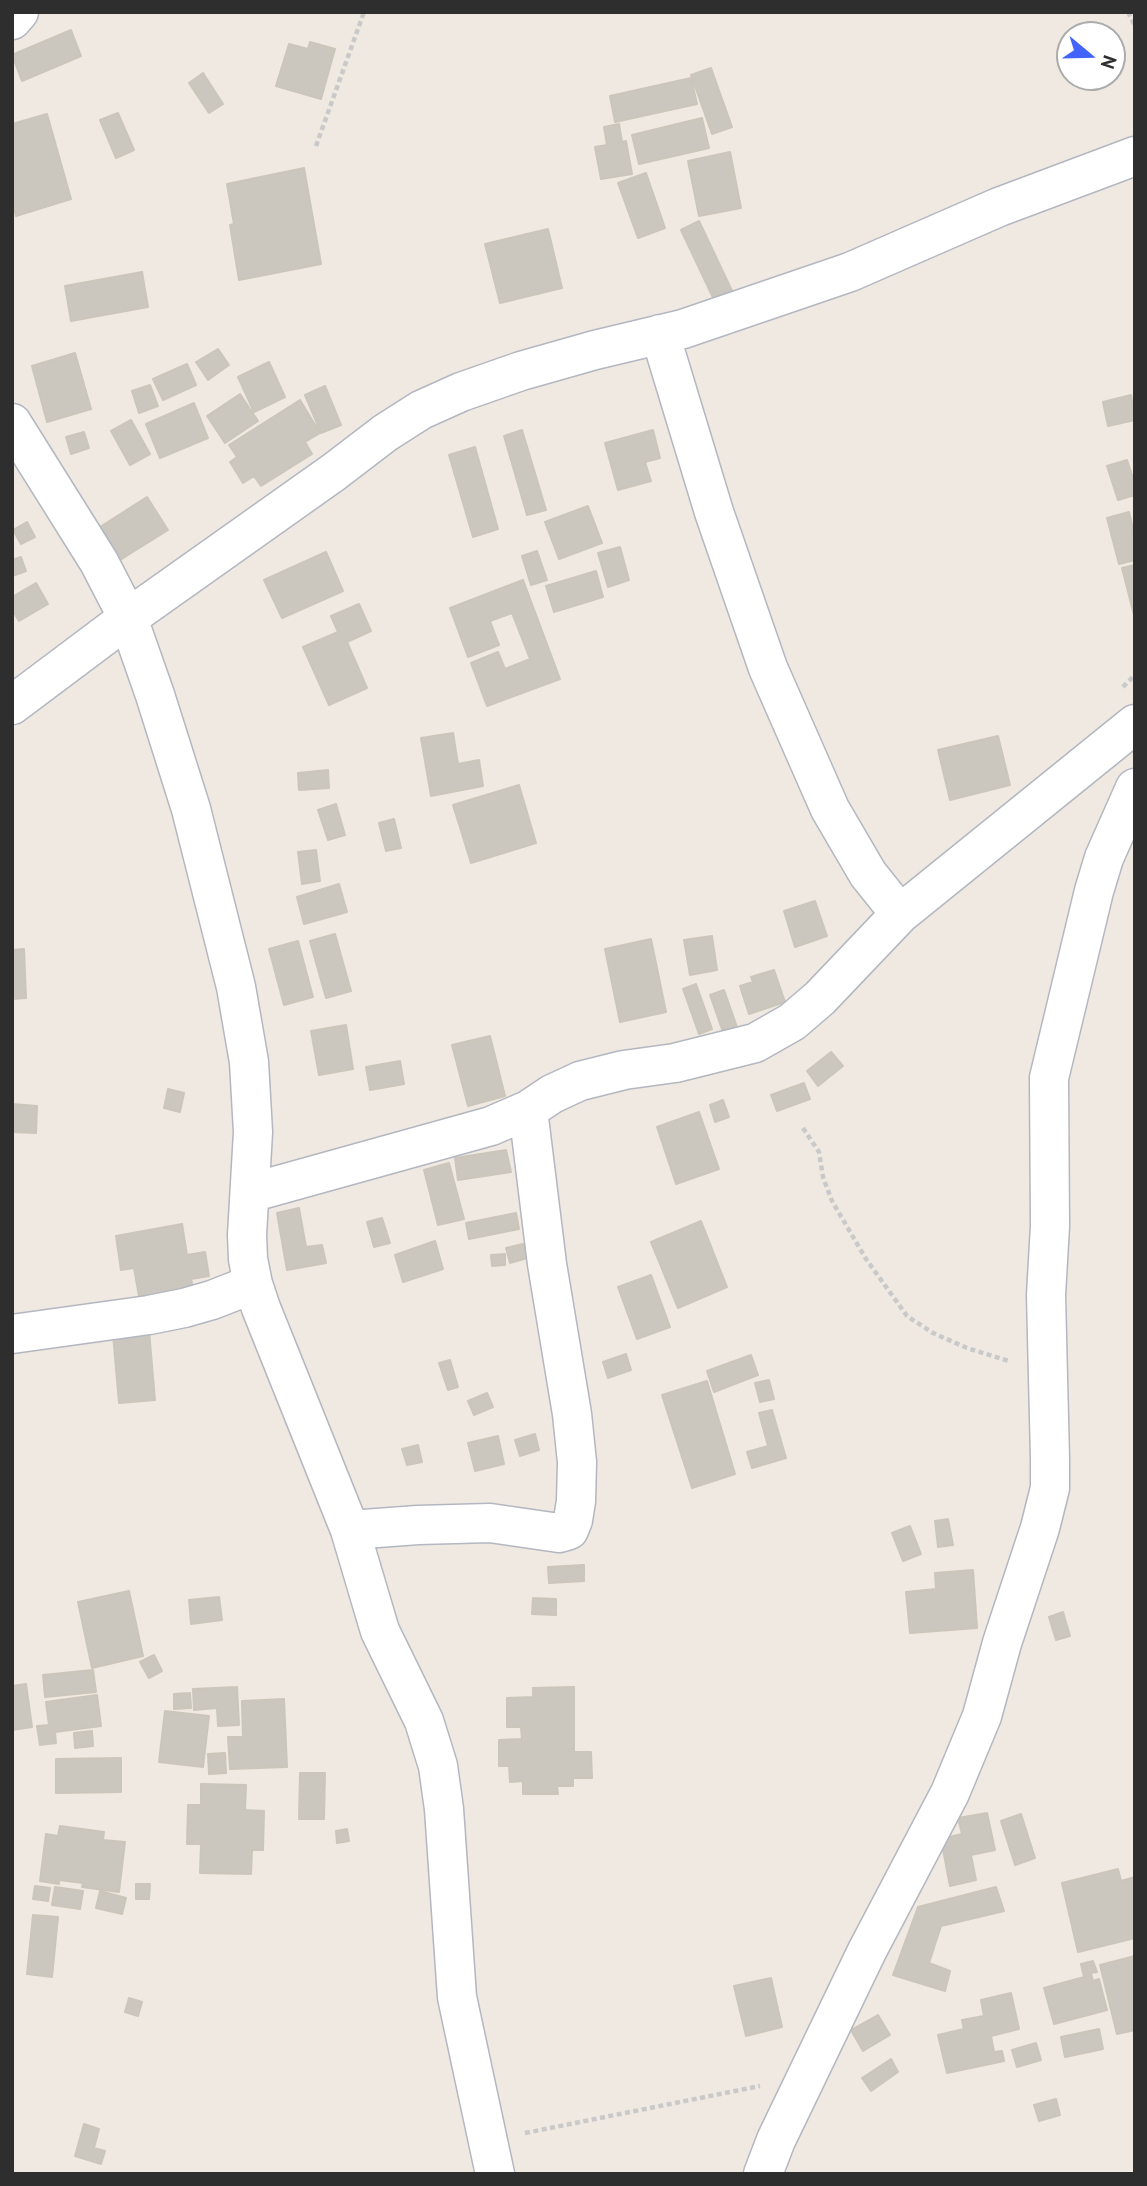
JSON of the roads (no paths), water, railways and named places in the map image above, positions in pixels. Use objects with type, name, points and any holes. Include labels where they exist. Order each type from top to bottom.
[{"type":"street","points":[[12,20],[19,12]]},
{"type":"street","points":[[12,705],[128,618],[421,410],[461,392],[521,371],[683,329],[850,272],[999,207],[1135,156]]},
{"type":"street","points":[[660,334],[714,512],[768,667],[830,809],[867,874],[900,914]]},
{"type":"street","points":[[12,423],[99,562],[128,618],[188,799],[236,987],[252,1094],[248,1259],[253,1284],[350,1530],[380,1631],[424,1721],[438,1766],[444,1809],[457,1997],[494,2170]]},
{"type":"street","points":[[250,1193],[491,1126],[528,1110],[552,1094],[580,1081],[624,1070],[675,1063],[755,1043],[792,1022],[820,998],[900,914],[1135,724]]},
{"type":"street","points":[[763,2174],[805,2077],[950,1793],[982,1716],[1002,1643],[1040,1528],[1050,1488],[1051,1424],[1046,1295],[1050,1226],[1049,1078],[1094,891],[1104,858],[1135,788]]},
{"type":"street","points":[[350,1530],[490,1523],[559,1533],[569,1530],[576,1501],[577,1462],[528,1110]]},
{"type":"street","points":[[12,1334],[161,1312],[212,1300],[253,1284]]}]
